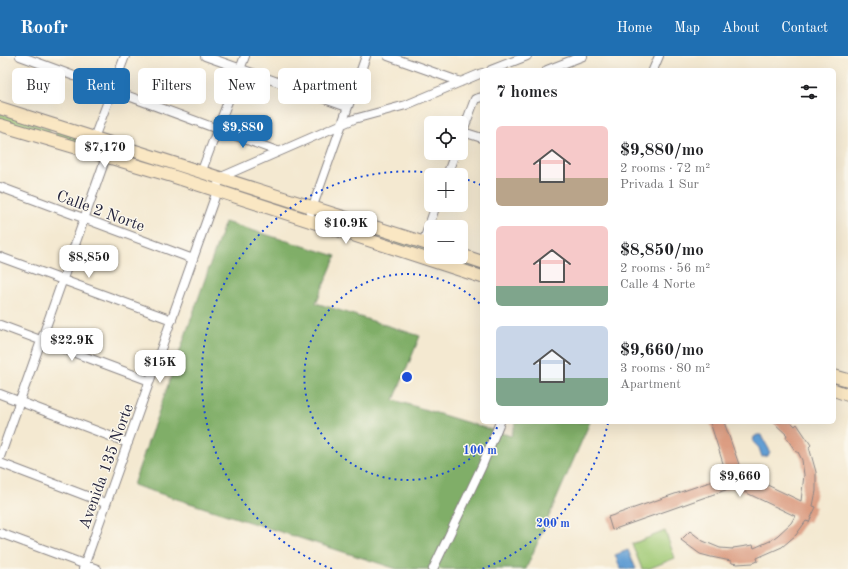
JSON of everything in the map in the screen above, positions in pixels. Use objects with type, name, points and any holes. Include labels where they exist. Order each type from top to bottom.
[{"type":"main road","points":[[0,108],[424,243]]},
{"type":"main road","points":[[0,125],[106,156],[480,276]]},
{"type":"main road","points":[[46,139],[53,133],[52,125]]},
{"type":"main road","points":[[468,257],[480,261]]},
{"type":"main road","points":[[836,377],[848,380]]},
{"type":"main road","points":[[836,391],[848,395]]},
{"type":"street","points":[[20,56],[73,76]]},
{"type":"street","points":[[120,68],[125,56]]},
{"type":"street","points":[[205,56],[237,68]]},
{"type":"street","points":[[240,68],[245,56]]},
{"type":"street","points":[[308,220],[366,56]]},
{"type":"street","points":[[388,56],[461,82]]},
{"type":"street","points":[[496,68],[527,56]]},
{"type":"street","points":[[552,68],[583,56]]},
{"type":"street","points":[[654,68],[658,56]]},
{"type":"street","points":[[219,178],[341,124],[406,106],[480,74]]},
{"type":"street","points":[[270,80],[347,107]]},
{"type":"street","points":[[130,98],[217,128],[277,152]]},
{"type":"street","points":[[468,118],[475,99],[480,98]]},
{"type":"street","points":[[94,138],[106,104]]},
{"type":"street","points":[[201,173],[226,104]]},
{"type":"street","points":[[468,135],[480,138]]},
{"type":"street","points":[[0,457],[106,156]]},
{"type":"street","name":"Avenida 135 Norte","points":[[83,566],[172,320],[217,191],[219,178]]},
{"type":"street","name":"Calle 2 Norte","points":[[0,187],[193,259]]},
{"type":"street","points":[[0,257],[172,320]]},
{"type":"street","points":[[0,325],[150,380]]},
{"type":"street","points":[[0,394],[128,443]]},
{"type":"street","points":[[432,569],[482,466],[499,424]]},
{"type":"street","points":[[0,462],[105,503]]},
{"type":"street","points":[[0,533],[83,566],[97,569]]},
{"type":"green space","points":[[0,113],[49,128],[50,132],[47,134],[0,120]]},
{"type":"green space","points":[[57,130],[211,181],[209,184],[55,137]]},
{"type":"green space","points":[[223,184],[304,210],[303,213],[222,187]]},
{"type":"green space","points":[[317,214],[424,248],[424,254],[317,217]]},
{"type":"green space","points":[[225,222],[336,256],[316,303],[420,336],[394,400],[511,436],[515,424],[589,424],[526,569],[397,569],[133,485]]},
{"type":"green space","points":[[468,262],[480,266],[480,271],[457,264],[468,264]]},
{"type":"green space","points":[[665,531],[675,558],[648,569],[642,569],[632,544]]},
{"type":"water","points":[[761,435],[770,451],[768,456],[762,457],[759,448],[753,442],[754,437]]},
{"type":"water","points":[[628,550],[636,569],[621,569],[615,555]]},
{"type":"building","points":[[711,424],[725,424],[742,473],[801,501],[804,475],[802,460],[798,452],[796,452],[786,437],[787,435],[775,424],[793,424],[795,426],[797,424],[811,445],[809,447],[816,472],[816,491],[813,506],[816,507],[809,522],[806,521],[796,535],[782,547],[757,558],[758,561],[753,563],[737,564],[732,563],[731,561],[700,554],[681,540],[690,531],[703,541],[720,548],[733,549],[753,545],[754,548],[770,541],[778,535],[791,523],[795,516],[734,487],[612,530],[608,517],[727,476]]}]
